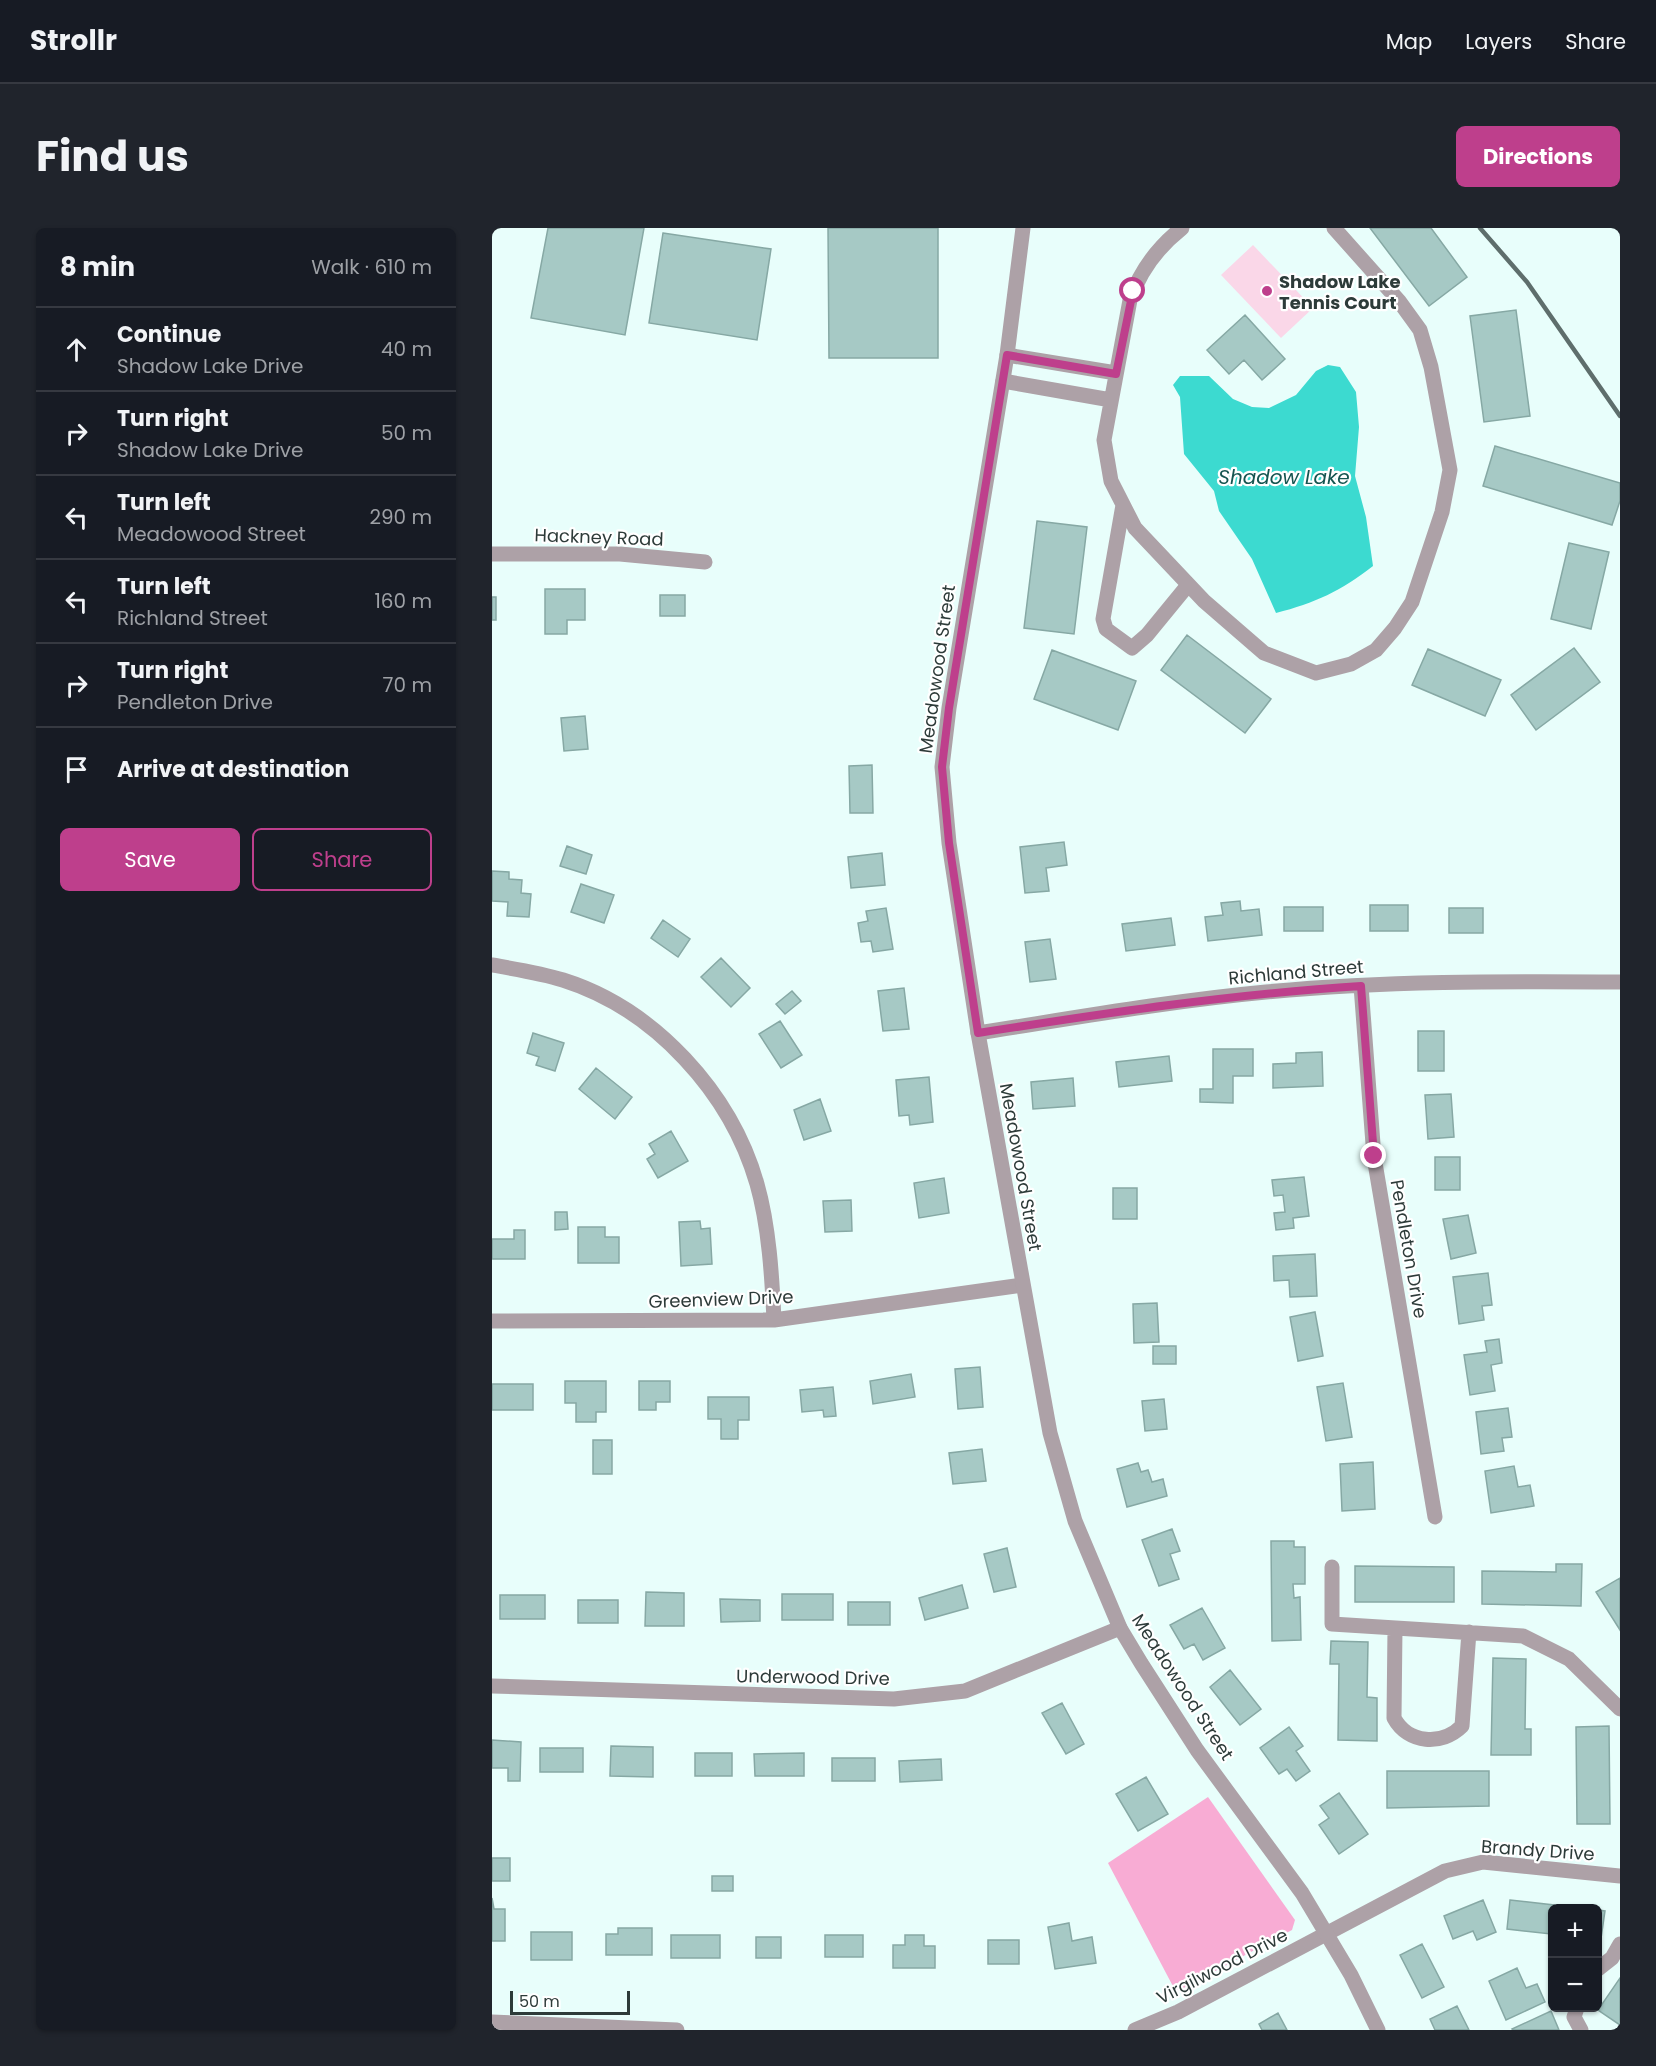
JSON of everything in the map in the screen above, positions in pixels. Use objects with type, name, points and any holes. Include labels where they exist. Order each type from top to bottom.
[{"type":"street","name":"Meadowood Street","points":[[1023,228],[1007,355],[951,697],[942,767],[949,843],[978,1033],[1050,1433],[1084,1543],[1120,1628],[1174,1716],[1276,1854],[1351,1975],[1378,2030]]},
{"type":"street","points":[[1182,228],[1165,242],[1137,278],[1130,300],[1104,440],[1111,481],[1135,528],[1188,585],[1264,653],[1316,673],[1351,664],[1375,651],[1395,628],[1412,602],[1443,512],[1450,470],[1431,367],[1420,330],[1399,301],[1334,228]]},
{"type":"street","points":[[1007,355],[1116,374]]},
{"type":"street","points":[[1003,381],[1111,400]]},
{"type":"street","points":[[1123,505],[1103,619],[1106,629],[1132,648],[1147,635],[1188,585]]},
{"type":"street","name":"Hackney Road","points":[[492,554],[620,554],[705,562]]},
{"type":"street","points":[[492,965],[564,980],[608,1000],[652,1028],[692,1066],[730,1119],[757,1185],[771,1273],[774,1320]]},
{"type":"street","name":"Richland Street","points":[[978,1033],[1254,993],[1361,986],[1620,982]]},
{"type":"street","name":"Pendleton Drive","points":[[1361,986],[1374,1156],[1435,1517]]},
{"type":"street","name":"Greenview Drive","points":[[492,1321],[774,1320],[1022,1285]]},
{"type":"street","points":[[1332,1567],[1332,1624],[1523,1636],[1569,1659],[1620,1709]]},
{"type":"street","name":"Underwood Drive","points":[[492,1686],[894,1699],[966,1691],[1120,1628]]},
{"type":"street","points":[[1395,1628],[1394,1718],[1409,1735],[1429,1740],[1454,1735],[1462,1726],[1468,1632]]},
{"type":"street","name":"Brandy Drive","points":[[1326,1934],[1445,1872],[1483,1862],[1620,1876]]},
{"type":"street","name":"Virgilwood Drive","points":[[1135,2030],[1178,2012],[1326,1934]]},
{"type":"street","points":[[1602,1966],[1612,1958],[1620,1944]]},
{"type":"street","points":[[1575,2012],[1574,2017],[1581,2030]]},
{"type":"street","points":[[492,2022],[676,2030]]},
{"type":"shaded area","name":"Shadow Lake Tennis Court","points":[[1253,245],[1313,308],[1281,338],[1221,275]]},
{"type":"shaded area","points":[[1208,1797],[1295,1920],[1292,1930],[1176,1992],[1108,1863]]},
{"type":"water","name":"Shadow Lake","points":[[1328,365],[1340,367],[1356,392],[1359,427],[1355,476],[1366,517],[1373,566],[1327,595],[1276,613],[1252,559],[1219,511],[1214,491],[1184,454],[1180,397],[1173,385],[1180,376],[1209,376],[1233,399],[1252,407],[1269,408],[1296,395],[1316,371]]},
{"type":"building","points":[[548,228],[644,228],[625,335],[531,318]]},
{"type":"building","points":[[828,228],[938,228],[938,358],[829,358]]},
{"type":"building","points":[[1370,228],[1431,228],[1467,277],[1429,306]]},
{"type":"building","points":[[663,233],[771,249],[757,340],[649,323]]},
{"type":"building","points":[[1516,310],[1530,416],[1484,422],[1470,316]]},
{"type":"building","points":[[1245,315],[1285,359],[1262,380],[1244,360],[1229,374],[1207,350]]},
{"type":"building","points":[[1495,446],[1620,483],[1620,501],[1612,525],[1483,486]]},
{"type":"building","points":[[1037,521],[1087,527],[1074,634],[1024,628]]},
{"type":"building","points":[[1569,543],[1609,552],[1591,629],[1551,619]]},
{"type":"building","points":[[545,589],[585,589],[585,620],[567,620],[567,634],[545,634]]},
{"type":"building","points":[[660,595],[685,595],[685,616],[660,616]]},
{"type":"building","points":[[492,597],[496,597],[496,620],[492,620]]},
{"type":"building","points":[[1187,635],[1271,699],[1245,733],[1161,670]]},
{"type":"building","points":[[1574,648],[1600,682],[1536,730],[1511,695]]},
{"type":"building","points":[[1428,649],[1501,680],[1485,716],[1412,685]]},
{"type":"building","points":[[1052,650],[1136,681],[1118,730],[1034,699]]},
{"type":"building","points":[[585,716],[588,749],[564,751],[561,718]]},
{"type":"building","points":[[872,765],[873,813],[850,813],[849,766]]},
{"type":"building","points":[[1064,842],[1067,865],[1046,868],[1049,891],[1025,893],[1020,847]]},
{"type":"building","points":[[567,846],[592,855],[586,874],[560,866]]},
{"type":"building","points":[[882,853],[885,885],[851,888],[848,857]]},
{"type":"building","points":[[492,871],[509,872],[509,879],[522,880],[521,893],[531,894],[529,917],[507,916],[508,902],[492,901]]},
{"type":"building","points":[[581,884],[614,895],[604,923],[571,912]]},
{"type":"building","points":[[1240,901],[1241,911],[1259,909],[1262,935],[1208,941],[1205,917],[1223,915],[1221,903]]},
{"type":"building","points":[[1370,905],[1408,905],[1408,931],[1370,931]]},
{"type":"building","points":[[1284,907],[1323,907],[1323,931],[1284,931]]},
{"type":"building","points":[[886,908],[893,949],[873,952],[871,941],[861,942],[858,923],[868,921],[866,911]]},
{"type":"building","points":[[1449,908],[1483,908],[1483,933],[1449,933]]},
{"type":"building","points":[[1171,918],[1175,945],[1126,951],[1122,924]]},
{"type":"building","points":[[663,920],[690,939],[678,957],[651,938]]},
{"type":"building","points":[[1050,939],[1056,979],[1030,982],[1025,942]]},
{"type":"building","points":[[721,958],[750,988],[731,1007],[701,977]]},
{"type":"building","points":[[904,988],[909,1029],[883,1031],[878,991]]},
{"type":"building","points":[[792,991],[801,1001],[785,1014],[776,1004]]},
{"type":"building","points":[[780,1021],[802,1055],[781,1068],[759,1034]]},
{"type":"building","points":[[1418,1031],[1444,1031],[1444,1071],[1418,1071]]},
{"type":"building","points":[[533,1033],[564,1043],[555,1071],[536,1065],[539,1057],[527,1053]]},
{"type":"building","points":[[1213,1049],[1253,1049],[1253,1076],[1233,1076],[1233,1103],[1200,1102],[1200,1089],[1213,1089]]},
{"type":"building","points":[[1322,1052],[1323,1086],[1273,1088],[1273,1064],[1296,1063],[1296,1053]]},
{"type":"building","points":[[1169,1056],[1172,1081],[1119,1087],[1116,1062]]},
{"type":"building","points":[[596,1068],[632,1097],[615,1119],[579,1089]]},
{"type":"building","points":[[929,1077],[933,1122],[910,1125],[909,1115],[899,1116],[896,1080]]},
{"type":"building","points":[[1073,1078],[1075,1106],[1033,1109],[1031,1082]]},
{"type":"building","points":[[1451,1094],[1454,1137],[1428,1139],[1425,1095]]},
{"type":"building","points":[[820,1099],[831,1131],[804,1140],[794,1110]]},
{"type":"building","points":[[671,1131],[688,1161],[658,1178],[647,1159],[655,1154],[649,1144]]},
{"type":"building","points":[[1435,1157],[1460,1157],[1460,1190],[1435,1190]]},
{"type":"building","points":[[1304,1177],[1309,1216],[1293,1218],[1294,1228],[1276,1230],[1274,1213],[1285,1212],[1283,1195],[1274,1196],[1272,1180]]},
{"type":"building","points":[[944,1178],[949,1213],[919,1218],[914,1183]]},
{"type":"building","points":[[1113,1188],[1137,1188],[1137,1219],[1113,1219]]},
{"type":"building","points":[[851,1200],[852,1231],[825,1232],[823,1201]]},
{"type":"building","points":[[555,1212],[567,1212],[568,1229],[555,1230]]},
{"type":"building","points":[[1468,1215],[1476,1253],[1451,1259],[1443,1219]]},
{"type":"building","points":[[700,1221],[701,1229],[710,1228],[712,1264],[681,1266],[679,1222]]},
{"type":"building","points":[[578,1227],[605,1227],[605,1237],[619,1237],[619,1263],[578,1263]]},
{"type":"building","points":[[514,1230],[525,1230],[525,1259],[492,1259],[492,1239],[514,1239]]},
{"type":"building","points":[[1315,1254],[1317,1296],[1290,1297],[1289,1280],[1274,1281],[1273,1256]]},
{"type":"building","points":[[1488,1273],[1492,1305],[1482,1306],[1484,1320],[1459,1324],[1453,1277]]},
{"type":"building","points":[[1157,1303],[1159,1342],[1134,1343],[1133,1304]]},
{"type":"building","points":[[1315,1312],[1323,1356],[1298,1361],[1290,1317]]},
{"type":"building","points":[[1499,1339],[1502,1363],[1491,1365],[1495,1391],[1470,1395],[1464,1355],[1487,1352],[1485,1341]]},
{"type":"building","points":[[1153,1346],[1176,1346],[1176,1364],[1153,1364]]},
{"type":"building","points":[[980,1367],[983,1407],[958,1409],[955,1369]]},
{"type":"building","points":[[911,1374],[915,1397],[873,1404],[870,1381]]},
{"type":"building","points":[[565,1381],[606,1381],[606,1412],[596,1412],[596,1422],[576,1422],[576,1403],[565,1403]]},
{"type":"building","points":[[639,1381],[670,1381],[670,1402],[656,1402],[656,1410],[639,1410]]},
{"type":"building","points":[[1343,1383],[1352,1437],[1326,1441],[1317,1387]]},
{"type":"building","points":[[492,1384],[533,1384],[533,1410],[492,1410]]},
{"type":"building","points":[[833,1387],[836,1416],[824,1417],[823,1410],[802,1412],[800,1390]]},
{"type":"building","points":[[708,1397],[749,1397],[749,1420],[738,1420],[738,1439],[721,1439],[721,1419],[708,1419]]},
{"type":"building","points":[[1164,1399],[1167,1429],[1145,1431],[1142,1401]]},
{"type":"building","points":[[1508,1408],[1512,1437],[1502,1438],[1504,1451],[1481,1454],[1476,1412]]},
{"type":"building","points":[[593,1440],[612,1440],[612,1474],[593,1474]]},
{"type":"building","points":[[982,1449],[986,1481],[953,1484],[949,1453]]},
{"type":"building","points":[[1373,1462],[1375,1509],[1342,1511],[1340,1464]]},
{"type":"building","points":[[1138,1463],[1141,1472],[1148,1470],[1152,1482],[1163,1479],[1167,1496],[1127,1507],[1117,1469]]},
{"type":"building","points":[[1514,1466],[1518,1487],[1530,1485],[1534,1506],[1491,1513],[1485,1471]]},
{"type":"building","points":[[1172,1529],[1180,1551],[1170,1554],[1179,1579],[1159,1586],[1142,1540]]},
{"type":"building","points":[[1271,1541],[1294,1541],[1294,1547],[1305,1547],[1305,1584],[1293,1584],[1294,1598],[1300,1597],[1301,1640],[1272,1641]]},
{"type":"building","points":[[1007,1548],[1016,1587],[994,1592],[984,1554]]},
{"type":"building","points":[[1556,1564],[1582,1564],[1581,1606],[1482,1604],[1482,1571],[1556,1572]]},
{"type":"building","points":[[1355,1566],[1454,1567],[1454,1602],[1355,1602]]},
{"type":"building","points":[[1620,1578],[1620,1630],[1596,1592]]},
{"type":"building","points":[[962,1585],[968,1608],[925,1620],[919,1598]]},
{"type":"building","points":[[646,1592],[684,1593],[684,1626],[645,1626]]},
{"type":"building","points":[[782,1594],[833,1594],[833,1620],[782,1620]]},
{"type":"building","points":[[500,1595],[545,1595],[545,1619],[500,1619]]},
{"type":"building","points":[[720,1599],[760,1600],[760,1621],[721,1622]]},
{"type":"building","points":[[578,1600],[618,1600],[618,1623],[578,1623]]},
{"type":"building","points":[[848,1602],[890,1602],[890,1625],[848,1625]]},
{"type":"building","points":[[1202,1608],[1225,1648],[1203,1660],[1194,1644],[1184,1649],[1170,1625]]},
{"type":"building","points":[[1331,1641],[1368,1642],[1367,1697],[1377,1698],[1377,1741],[1338,1740],[1339,1664],[1330,1664]]},
{"type":"building","points":[[1493,1658],[1526,1659],[1525,1729],[1531,1729],[1531,1755],[1491,1755]]},
{"type":"building","points":[[1230,1670],[1261,1709],[1240,1725],[1210,1687]]},
{"type":"building","points":[[1062,1703],[1084,1744],[1066,1754],[1042,1713]]},
{"type":"building","points":[[1609,1726],[1610,1824],[1577,1824],[1576,1727]]},
{"type":"building","points":[[1289,1727],[1303,1746],[1296,1751],[1310,1771],[1296,1781],[1287,1769],[1279,1774],[1260,1748]]},
{"type":"building","points":[[492,1740],[521,1742],[520,1781],[508,1781],[508,1768],[492,1768]]},
{"type":"building","points":[[611,1746],[653,1747],[653,1777],[610,1776]]},
{"type":"building","points":[[540,1748],[583,1748],[583,1772],[540,1772]]},
{"type":"building","points":[[695,1753],[732,1753],[732,1776],[695,1776]]},
{"type":"building","points":[[804,1753],[804,1776],[755,1776],[754,1754]]},
{"type":"building","points":[[832,1758],[875,1758],[875,1781],[832,1781]]},
{"type":"building","points":[[941,1759],[942,1780],[900,1782],[899,1761]]},
{"type":"building","points":[[1387,1771],[1489,1771],[1489,1806],[1387,1808]]},
{"type":"building","points":[[1146,1777],[1168,1814],[1138,1831],[1116,1794]]},
{"type":"building","points":[[1339,1793],[1368,1834],[1339,1854],[1319,1825],[1329,1818],[1320,1806]]},
{"type":"building","points":[[492,1858],[510,1858],[510,1881],[492,1881]]},
{"type":"building","points":[[712,1876],[733,1876],[733,1891],[712,1891]]},
{"type":"building","points":[[492,1898],[494,1909],[505,1909],[505,1941],[492,1941]]},
{"type":"building","points":[[1483,1900],[1496,1932],[1477,1940],[1473,1931],[1453,1939],[1444,1916]]},
{"type":"building","points":[[1510,1900],[1548,1904],[1548,1934],[1507,1929]]},
{"type":"building","points":[[1602,1911],[1605,1911],[1602,1931]]},
{"type":"building","points":[[1069,1923],[1072,1941],[1092,1937],[1096,1963],[1055,1969],[1048,1927]]},
{"type":"building","points":[[618,1928],[652,1928],[652,1955],[606,1955],[606,1934],[618,1934]]},
{"type":"building","points":[[531,1932],[572,1932],[572,1960],[531,1960]]},
{"type":"building","points":[[671,1935],[720,1935],[720,1958],[671,1958]]},
{"type":"building","points":[[825,1935],[863,1935],[863,1957],[825,1957]]},
{"type":"building","points":[[905,1935],[924,1935],[924,1946],[935,1946],[935,1968],[893,1968],[893,1945],[905,1945]]},
{"type":"building","points":[[756,1937],[781,1937],[781,1958],[756,1958]]},
{"type":"building","points":[[988,1940],[1019,1940],[1019,1964],[988,1964]]},
{"type":"building","points":[[1422,1944],[1444,1987],[1422,1998],[1400,1955]]},
{"type":"building","points":[[1517,1968],[1526,1988],[1537,1984],[1545,2002],[1506,2020],[1489,1981]]},
{"type":"building","points":[[1620,1978],[1620,2025],[1601,2012],[1602,2004]]},
{"type":"building","points":[[1457,2006],[1469,2030],[1435,2030],[1430,2019]]},
{"type":"building","points":[[1551,2012],[1559,2030],[1513,2030]]},
{"type":"building","points":[[1278,2013],[1287,2030],[1262,2030],[1259,2024]]},
{"type":"railway","points":[[1480,228],[1527,282],[1620,416]]},
{"type":"place","name":"Shadow Lake Tennis Court","points":[[1267,291]]},
{"type":"route","points":[[1133,291],[1116,374],[1007,355],[949,708],[942,767],[949,843],[978,1033],[1137,1008],[1266,992],[1361,986],[1374,1156]]}]
